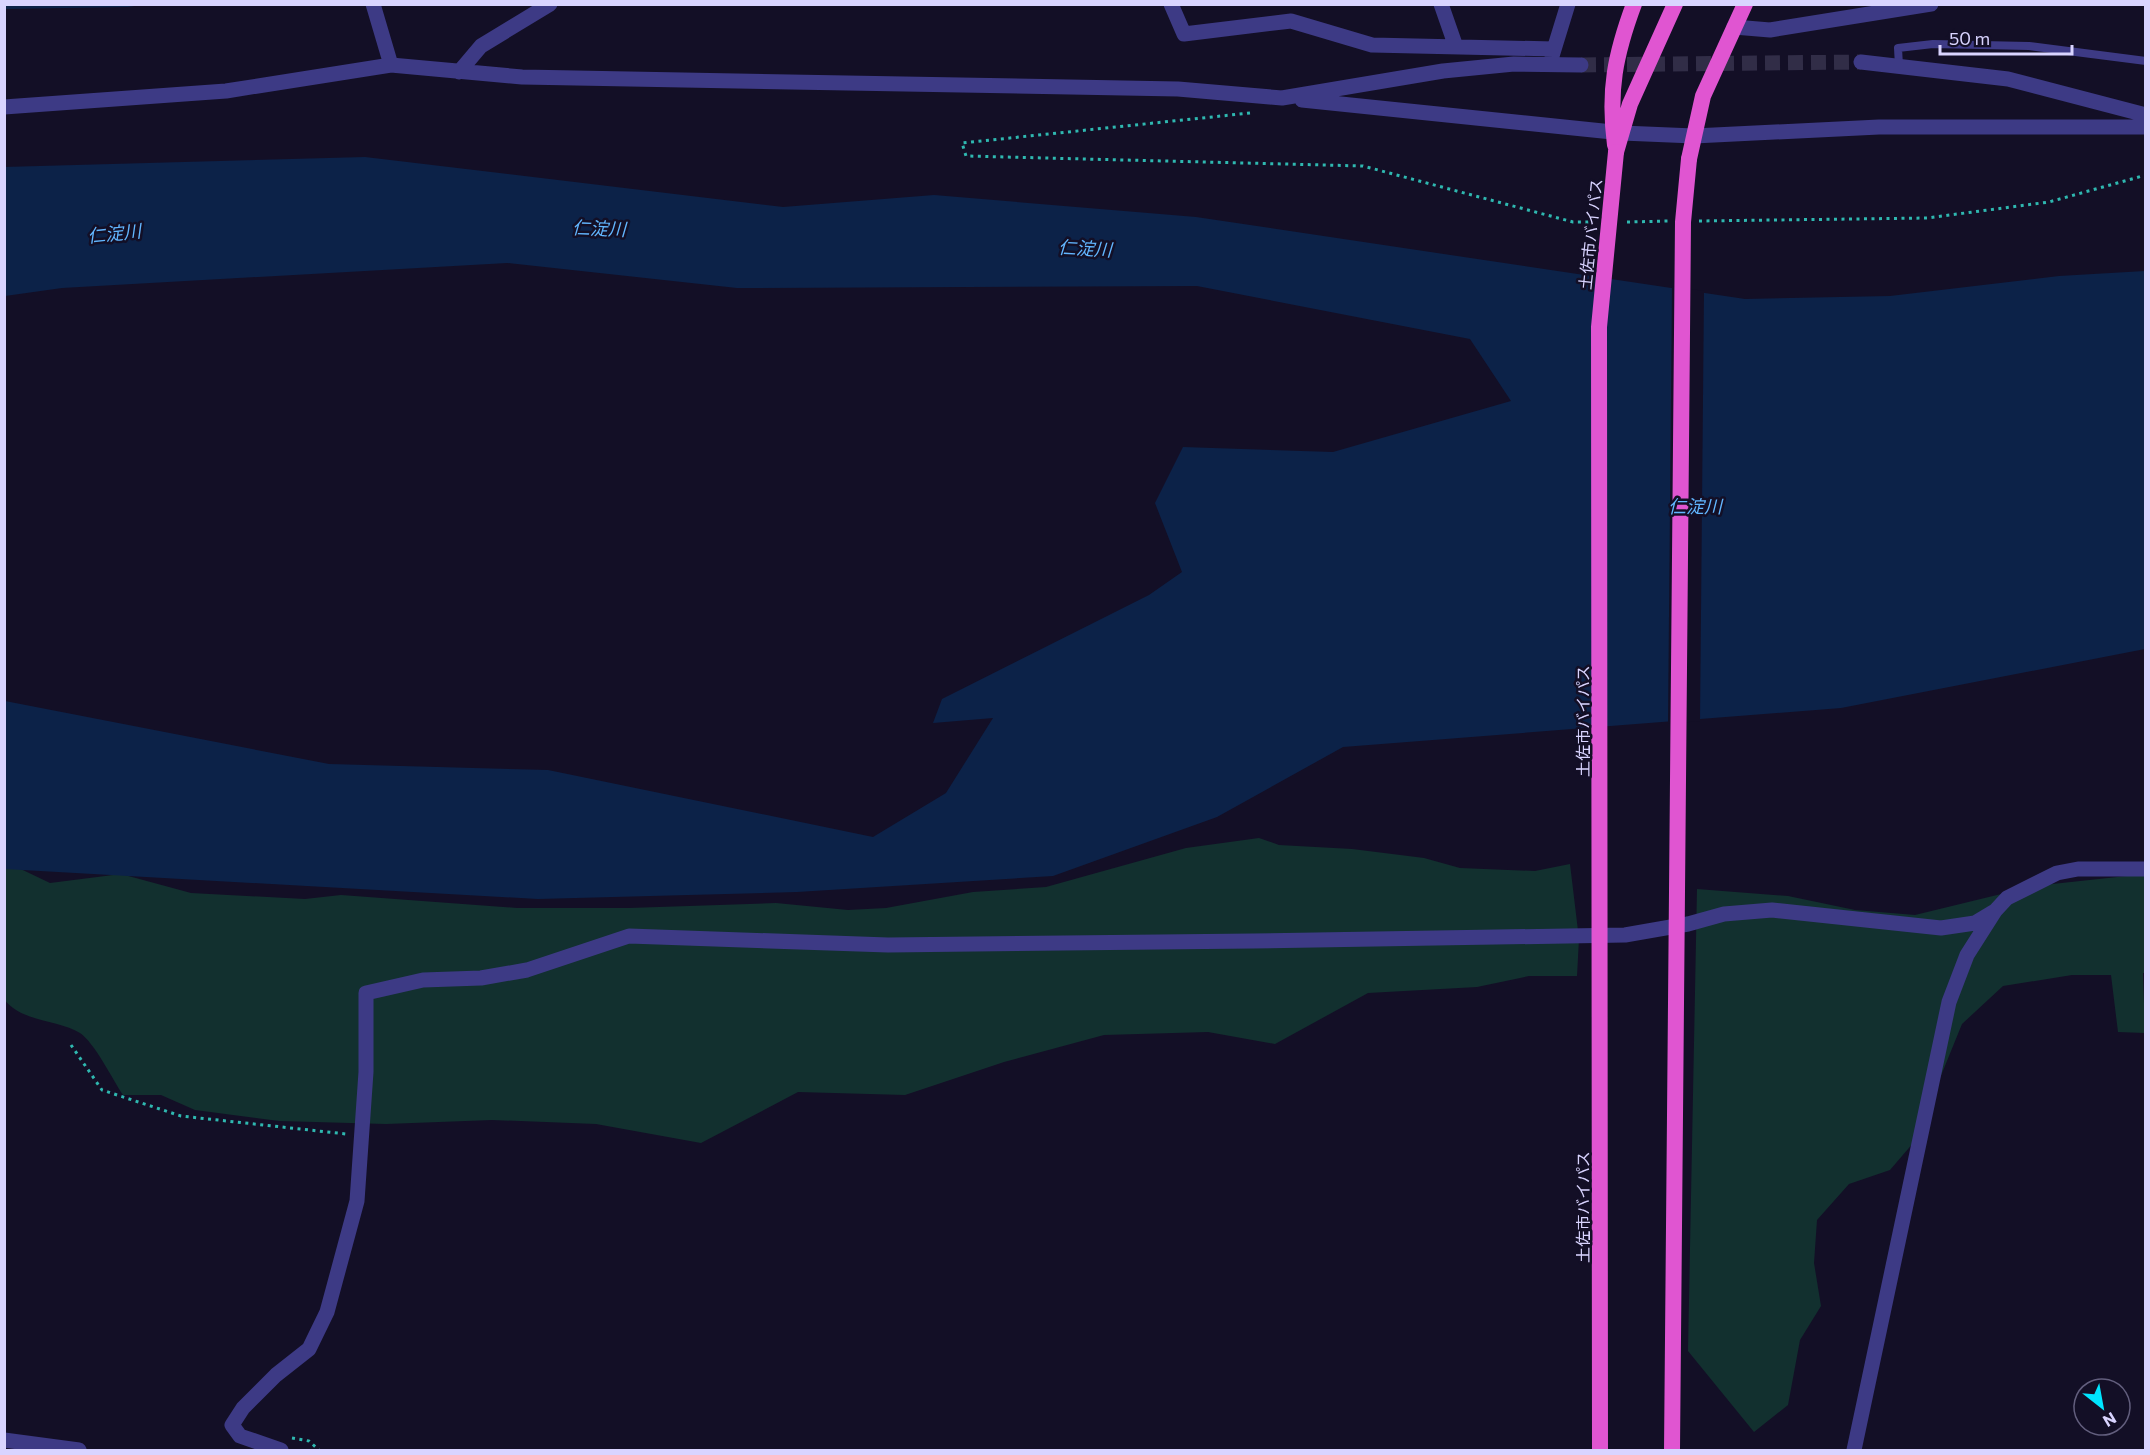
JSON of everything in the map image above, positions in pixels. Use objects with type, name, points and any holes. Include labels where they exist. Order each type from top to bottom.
[{"type":"highway","points":[[1618,133],[1610,100],[1621,39],[1634,4]]},
{"type":"highway","name":"土佐市バイパス","points":[[1600,1450],[1599,327],[1618,133],[1675,4]]},
{"type":"highway","points":[[1672,1450],[1683,222],[1689,159],[1703,96],[1745,4]]},
{"type":"street","points":[[373,4],[391,65]]},
{"type":"street","points":[[459,72],[481,46],[550,4]]},
{"type":"street","points":[[1172,4],[1184,34],[1291,21],[1372,45],[1554,49]]},
{"type":"street","points":[[1440,4],[1456,47]]},
{"type":"street","points":[[1549,65],[1568,4]]},
{"type":"street","points":[[1734,27],[1770,30],[1931,4]]},
{"type":"street","points":[[1861,62],[2008,80],[2145,115]]},
{"type":"street","points":[[1278,97],[1443,71],[1514,64],[1581,65]]},
{"type":"street","points":[[4,107],[226,91],[391,65],[522,77],[1178,88],[1618,133],[1694,136],[1879,127],[2145,127]]},
{"type":"street","points":[[1854,1450],[1949,1002],[1967,955],[1995,911],[2007,898],[2056,873],[2078,869],[2145,869]]},
{"type":"street","points":[[281,1450],[240,1436],[232,1425],[243,1407],[276,1375],[309,1349],[327,1312],[357,1201],[366,1072],[366,993],[423,980],[481,978],[526,970],[629,936],[888,945],[1253,942],[1625,934],[1688,924],[1724,914],[1772,910],[1941,928],[1975,923],[1995,911]]},
{"type":"street","points":[[4,1440],[79,1450]]},
{"type":"lane","points":[[1899,66],[1898,48],[1932,44],[2029,46],[2145,61]]},
{"type":"path","points":[[1251,113],[962,143],[966,156],[1363,166],[1573,222],[1596,222]]},
{"type":"path","points":[[1691,221],[1927,218],[2049,202],[2145,175]]},
{"type":"path","points":[[1620,222],[1679,221]]},
{"type":"path","points":[[71,1045],[102,1090],[181,1116],[363,1136]]},
{"type":"green space","points":[[1259,838],[1279,845],[1352,849],[1424,858],[1460,868],[1535,871],[1570,864],[1579,939],[1577,976],[1529,976],[1477,987],[1368,993],[1275,1044],[1208,1032],[1104,1035],[1004,1062],[905,1095],[798,1092],[701,1143],[596,1124],[492,1120],[386,1124],[279,1121],[195,1110],[161,1095],[123,1095],[97,1053],[80,1033],[20,1012],[4,999],[4,861],[50,883],[121,874],[191,893],[305,899],[341,895],[517,908],[629,908],[776,903],[848,910],[886,908],[973,892],[1046,887],[1186,848]]},
{"type":"green space","points":[[2145,874],[2145,973],[2143,973],[2145,1033],[2118,1032],[2111,975],[2072,975],[2003,986],[1962,1024],[1914,1142],[1890,1170],[1849,1184],[1817,1220],[1814,1263],[1821,1306],[1800,1340],[1788,1405],[1754,1432],[1688,1351],[1697,889],[1788,896],[1855,910],[1915,915],[2034,886]]},
{"type":"water","points":[[5,4],[142,5],[5,9]]},
{"type":"water","name":"仁淀川","points":[[365,157],[783,207],[934,195],[1196,217],[1745,299],[1890,296],[2059,276],[2145,271],[2145,649],[1841,708],[1343,747],[1217,817],[1053,876],[797,892],[538,899],[5,869],[5,701],[329,764],[548,770],[873,837],[946,793],[993,718],[933,723],[942,699],[1149,595],[1182,572],[1155,503],[1183,447],[1333,452],[1511,401],[1470,339],[1197,286],[737,288],[507,263],[62,288],[5,296],[4,167]]},
{"type":"pier","points":[[1672,286],[1704,291],[1700,721],[1668,724]]},
{"type":"tunnel","points":[[1581,65],[1861,62]]}]
